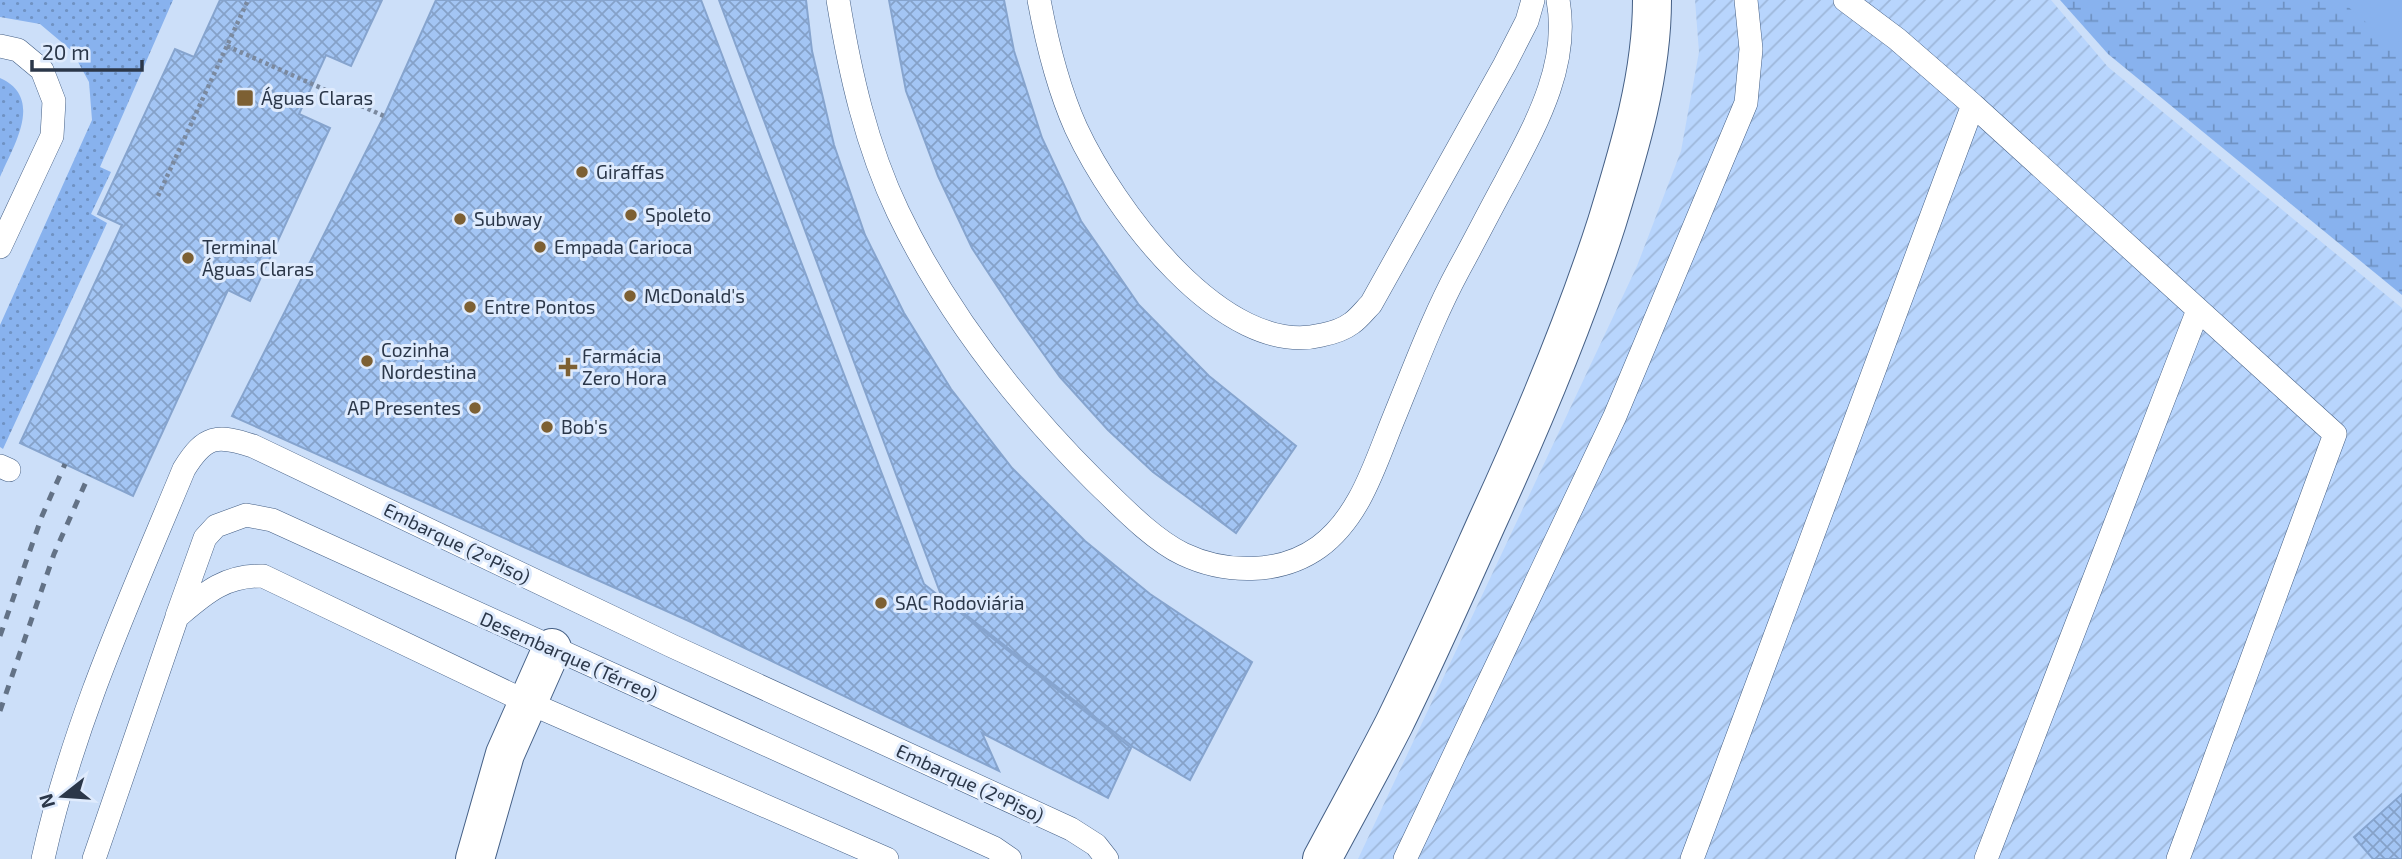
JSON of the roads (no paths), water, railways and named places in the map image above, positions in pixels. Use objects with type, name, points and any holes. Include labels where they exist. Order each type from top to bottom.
[{"type":"main road","points":[[1322,859],[1394,724],[1455,594],[1519,451],[1584,292],[1632,142],[1645,77],[1652,26],[1652,0]]},
{"type":"main road","points":[[475,859],[505,754],[552,649]]},
{"type":"lane","points":[[838,0],[850,72],[873,150],[898,211],[934,279],[966,331],[1035,419],[1113,498],[1147,528],[1180,552],[1208,564],[1266,569],[1297,561],[1320,547],[1343,524],[1363,493],[1445,296],[1539,119],[1557,65],[1561,34],[1558,0]]},
{"type":"lane","points":[[1039,0],[1057,77],[1076,127],[1101,176],[1131,220],[1162,257],[1225,311],[1252,327],[1280,336],[1306,340],[1351,325],[1371,304],[1505,64],[1527,20],[1533,0]]},
{"type":"lane","points":[[1405,859],[1615,416],[1746,103],[1751,49],[1746,0]]},
{"type":"lane","points":[[1845,0],[1897,39],[1973,104],[2335,435],[2178,859]]},
{"type":"lane","points":[[0,46],[18,50],[42,70],[54,101],[52,136],[0,247]]},
{"type":"lane","points":[[1692,859],[1973,104]]},
{"type":"lane","points":[[1986,859],[2198,310]]},
{"type":"lane","name":"Embarque (2ºPiso)","points":[[43,859],[65,773],[99,675],[184,469],[193,454],[206,443],[220,437],[253,446],[672,646],[1071,829],[1096,845],[1107,859]]},
{"type":"lane","name":"Desembarque (Térreo)","points":[[94,859],[205,538],[216,526],[246,515],[272,520],[994,848],[1010,859]]},
{"type":"lane","points":[[177,617],[208,590],[244,576],[262,576],[527,702],[887,859]]},
{"type":"railway","points":[[0,636],[42,516],[65,464]]},
{"type":"railway","points":[[0,711],[54,554],[89,475]]},
{"type":"place","name":"Águas Claras","points":[[245,98]]},
{"type":"place","name":"Giraffas","points":[[582,172]]},
{"type":"place","name":"Spoleto","points":[[631,215]]},
{"type":"place","name":"Subway","points":[[460,219]]},
{"type":"place","name":"Empada Carioca","points":[[540,247]]},
{"type":"place","name":"Terminal Águas Claras","points":[[188,258]]},
{"type":"place","name":"McDonald's","points":[[630,296]]},
{"type":"place","name":"Entre Pontos","points":[[470,307]]},
{"type":"place","name":"Cozinha Nordestina","points":[[367,361]]},
{"type":"place","name":"Farmácia Zero Hora","points":[[568,367]]},
{"type":"place","name":"AP Presentes","points":[[475,408]]},
{"type":"place","name":"Bob's","points":[[547,427]]},
{"type":"place","name":"SAC Rodoviária","points":[[881,603]]}]
